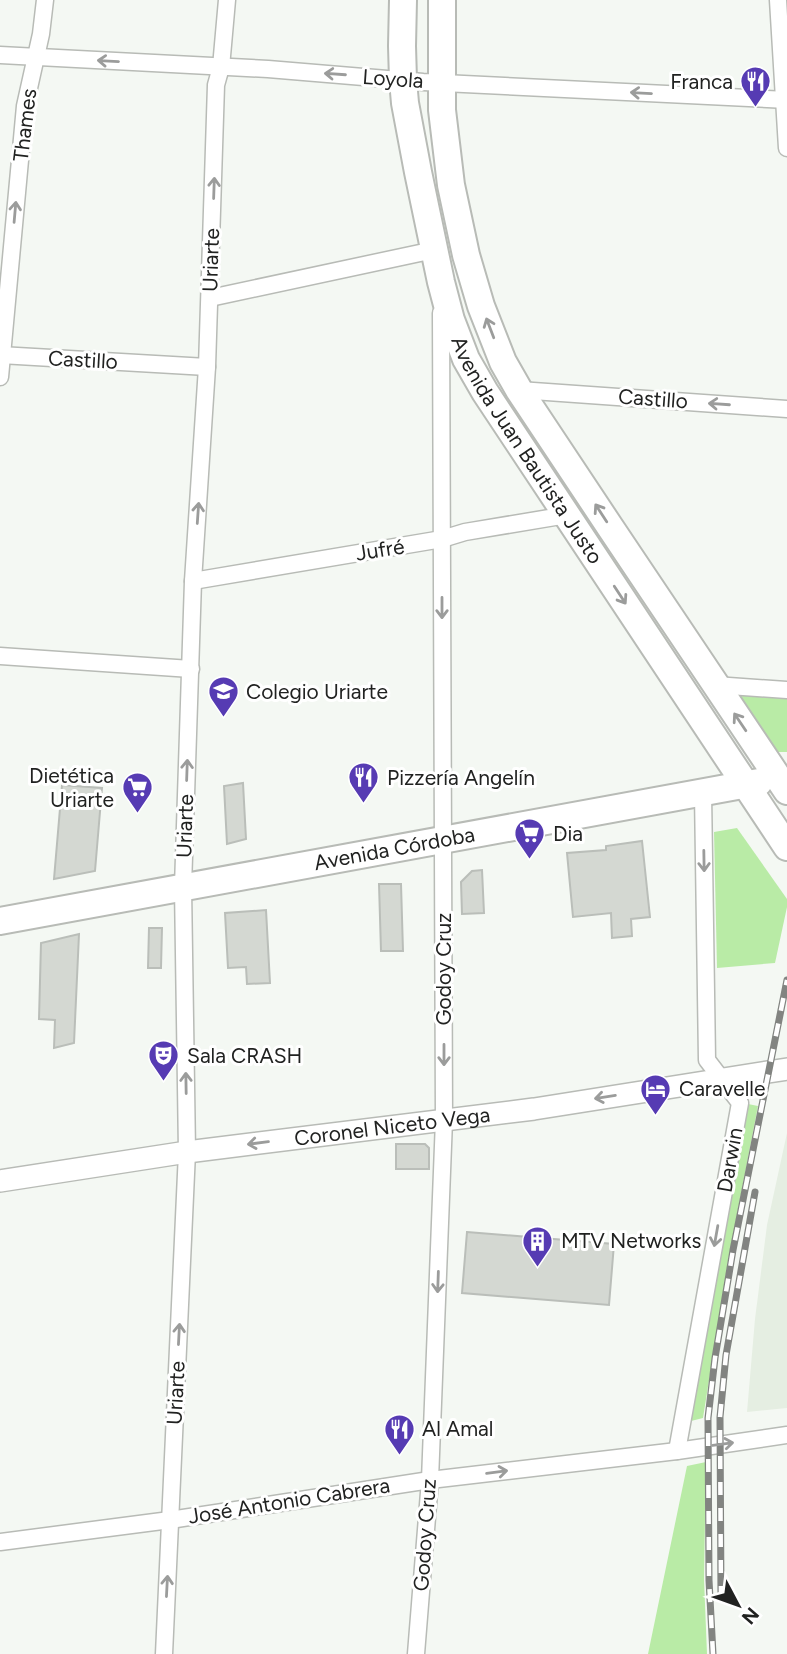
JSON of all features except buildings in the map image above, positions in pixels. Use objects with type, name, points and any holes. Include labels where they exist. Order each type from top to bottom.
[{"type":"main road","name":"Avenida Juan Bautista Justo","points":[[403,0],[405,103],[441,282],[451,320],[466,359],[485,392],[787,847]]},
{"type":"main road","name":"Avenida Juan Bautista Justo","points":[[442,0],[442,110],[451,185],[466,255],[481,306],[503,362],[715,685],[784,782]]},
{"type":"main road","name":"Avenida Córdoba","points":[[0,921],[746,785],[784,782]]},
{"type":"street","name":"Thames","points":[[0,377],[25,106],[41,34],[44,0]]},
{"type":"street","name":"Uriarte","points":[[164,1654],[187,1152],[183,887],[193,581],[207,367],[216,85],[222,67],[227,0]]},
{"type":"street","points":[[778,0],[787,148]]},
{"type":"street","name":"Loyola","points":[[0,55],[403,80],[785,99]]},
{"type":"street","points":[[210,298],[434,250]]},
{"type":"street","name":"Godoy Cruz","points":[[416,1654],[429,1480],[444,1120],[441,282]]},
{"type":"street","name":"Castillo","points":[[1,355],[207,367]]},
{"type":"street","name":"Castillo","points":[[519,390],[787,409]]},
{"type":"street","name":"Jufré","points":[[193,581],[566,515]]},
{"type":"street","points":[[0,656],[191,669]]},
{"type":"street","points":[[715,685],[787,690]]},
{"type":"street","name":"Darwin","points":[[677,1451],[740,1103],[707,1060],[703,793]]},
{"type":"street","name":"Coronel Niceto Vega","points":[[0,1181],[187,1152],[534,1109],[785,1069]]},
{"type":"street","name":"José Antonio Cabrera","points":[[0,1542],[170,1520],[429,1480],[677,1451],[787,1435]]},
{"type":"shaded area","points":[[787,1133],[787,1408],[747,1412],[767,1225]]},
{"type":"green space","points":[[740,691],[787,696],[787,752],[775,752],[738,698]]},
{"type":"green space","points":[[737,828],[787,899],[787,907],[775,963],[717,968],[714,832]]},
{"type":"green space","points":[[748,1104],[758,1106],[728,1261],[703,1418],[691,1421],[718,1259]]},
{"type":"green space","points":[[706,1462],[704,1579],[707,1654],[648,1654],[687,1466]]},
{"type":"railway","points":[[713,1654],[709,1580],[708,1418],[733,1250],[787,980]]},
{"type":"railway","points":[[721,1599],[720,1417],[726,1355],[755,1192]]},
{"type":"place","name":"Franca","points":[[756,109]]},
{"type":"place","name":"Colegio Uriarte","points":[[223,719]]},
{"type":"place","name":"Pizzería Angelín","points":[[364,805]]},
{"type":"place","name":"Dietética Uriarte","points":[[137,815]]},
{"type":"place","name":"Dia","points":[[530,861]]},
{"type":"place","name":"Sala CRASH","points":[[164,1083]]},
{"type":"place","name":"Caravelle","points":[[656,1116]]},
{"type":"place","name":"MTV Networks","points":[[538,1268]]},
{"type":"place","name":"Al Amal","points":[[399,1456]]}]
